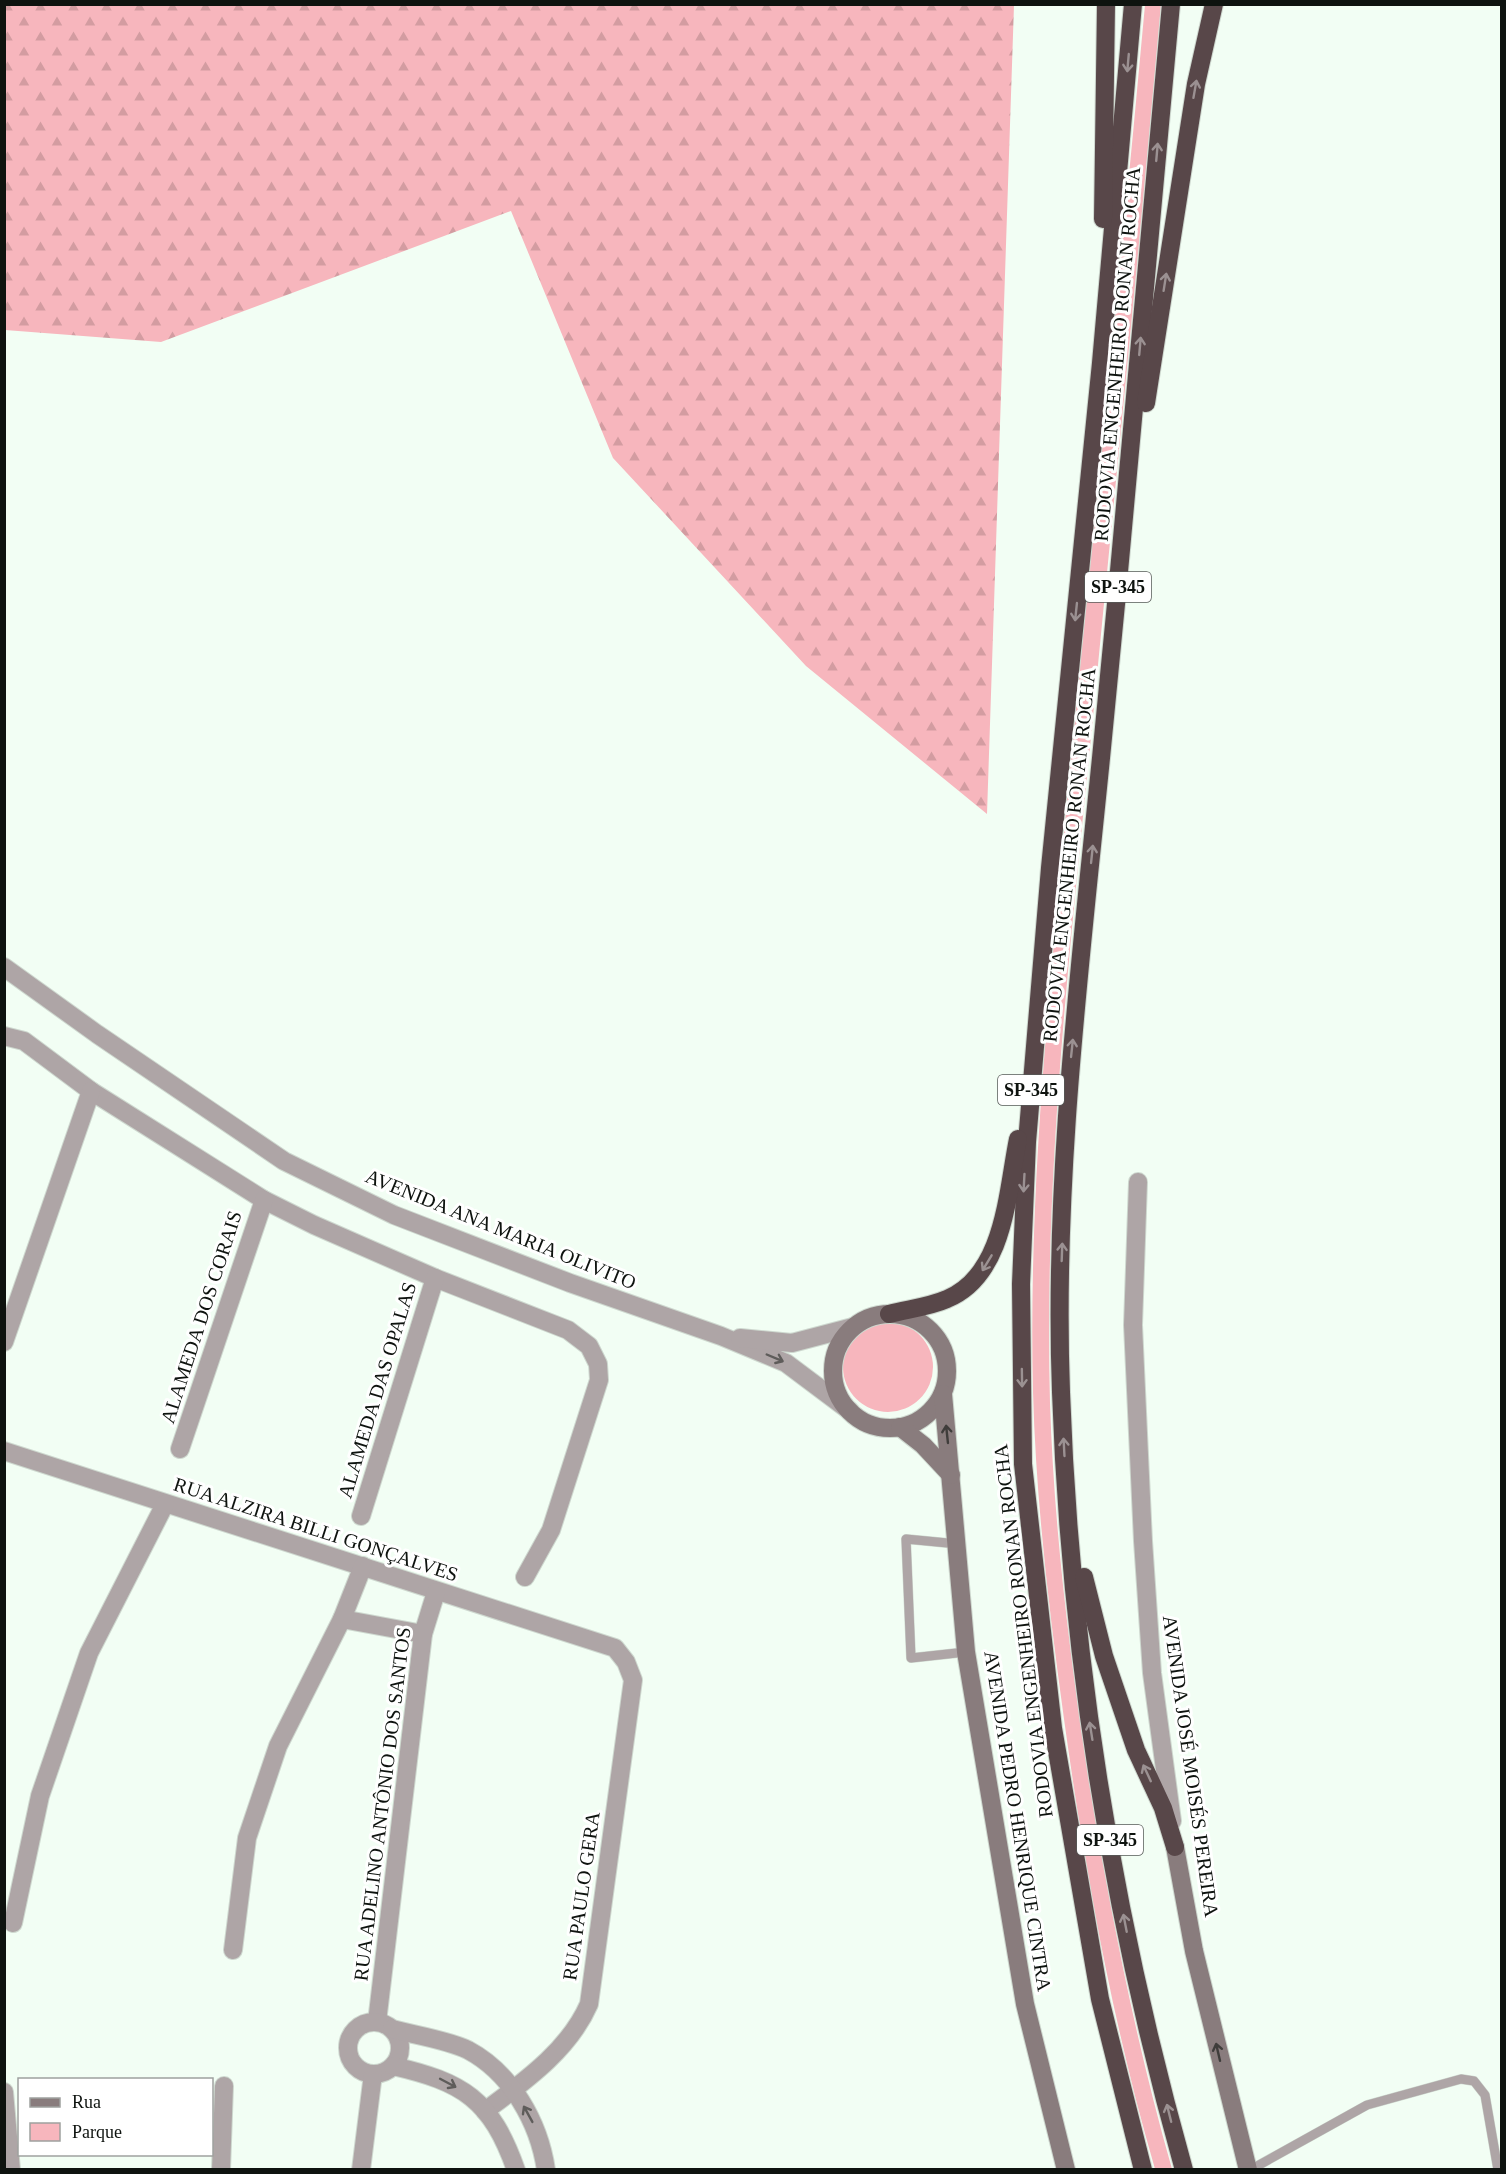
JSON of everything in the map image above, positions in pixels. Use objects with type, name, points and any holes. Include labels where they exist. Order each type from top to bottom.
[{"type":"highway","points":[[1101,363],[1106,4]]},
{"type":"highway","name":"RODOVIA ENGENHEIRO RONAN ROCHA","points":[[1133,4],[1101,363],[1033,1064],[1021,1284],[1023,1464],[1063,1799],[1100,1999],[1143,2169]]},
{"type":"highway","name":"RODOVIA ENGENHEIRO RONAN ROCHA","points":[[1170,4],[1120,568],[1070,1067],[1061,1264],[1060,1387],[1067,1505],[1087,1703],[1118,1888],[1147,2028],[1184,2169]]},
{"type":"highway","points":[[1120,568],[1196,84],[1214,4]]},
{"type":"highway","points":[[889,1314],[949,1299],[973,1282],[991,1258],[996,1244],[1033,1064]]},
{"type":"highway","points":[[1067,1505],[1104,1656],[1136,1750],[1163,1808],[1175,1847]]},
{"type":"street","name":"AVENIDA ANA MARIA OLIVITO","points":[[4,967],[97,1034],[284,1161],[394,1215],[570,1283],[721,1336],[786,1364],[850,1411]]},
{"type":"street","points":[[4,1036],[24,1041],[91,1091],[264,1200],[314,1226],[435,1278],[567,1330],[589,1346],[598,1364],[599,1380],[551,1530],[525,1577]]},
{"type":"street","points":[[4,1342],[91,1091]]},
{"type":"street","name":"AVENIDA JOSÉ MOISÉS PEREIRA","points":[[1138,1182],[1133,1325],[1152,1673],[1175,1847],[1194,1951],[1249,2169]]},
{"type":"street","name":"ALAMEDA DOS CORAIS","points":[[180,1449],[264,1200]]},
{"type":"street","name":"ALAMEDA DAS OPALAS","points":[[362,1516],[435,1278]]},
{"type":"street","points":[[889,1314],[908,1316],[924,1325],[938,1339],[947,1366],[943,1394],[933,1410],[918,1421],[900,1427],[873,1425],[850,1411],[839,1396],[833,1378],[834,1359],[841,1342],[853,1327],[870,1317],[889,1314]]},
{"type":"street","name":"AVENIDA ANA MARIA OLIVITO","points":[[721,1336],[792,1343],[853,1327]]},
{"type":"street","name":"AVENIDA PEDRO HENRIQUE CINTRA","points":[[943,1394],[966,1652],[1025,2004],[1066,2169]]},
{"type":"street","points":[[900,1427],[923,1445],[951,1474]]},
{"type":"street","name":"RUA ALZIRA BILLI GONÇALVES","points":[[4,1452],[615,1648]]},
{"type":"street","points":[[13,1923],[40,1796],[89,1653],[165,1504]]},
{"type":"street","points":[[233,1950],[247,1838],[278,1746],[342,1619],[363,1566]]},
{"type":"street","name":"RUA ADELINO ANTÔNIO DOS SANTOS","points":[[385,2026],[423,1634],[436,1592]]},
{"type":"street","points":[[342,1619],[423,1634]]},
{"type":"street","name":"RUA PAULO GERA","points":[[485,2111],[563,2046],[579,2027],[590,2004],[633,1680],[626,1662],[615,1648]]},
{"type":"street","points":[[385,2026],[397,2036],[400,2052],[393,2066],[384,2072],[374,2074],[358,2068],[349,2054],[348,2046],[354,2031],[369,2023],[385,2026],[466,2049],[494,2068],[513,2090],[529,2114],[543,2147],[546,2169]]},
{"type":"street","points":[[393,2066],[434,2075],[469,2094],[485,2111],[507,2144],[516,2169]]},
{"type":"street","points":[[361,2169],[374,2074]]},
{"type":"street","points":[[221,2169],[224,2086]]},
{"type":"street","points":[[4,2092],[11,2169]]},
{"type":"lane","points":[[958,1544],[906,1539],[911,1658],[966,1652]]},
{"type":"lane","points":[[1249,2169],[1366,2105],[1461,2079],[1474,2081],[1485,2095],[1498,2169]]},
{"type":"green space","points":[[4,5],[1014,5],[987,814],[806,666],[613,458],[511,211],[161,342],[5,330]]},
{"type":"green space","points":[[1145,5],[1161,5],[1066,992],[1054,1156],[1049,1321],[1050,1403],[1063,1589],[1088,1773],[1124,1972],[1146,2071],[1172,2169],[1155,2169],[1126,2058],[1101,1946],[1072,1776],[1058,1678],[1040,1515],[1033,1392],[1032,1318],[1037,1170],[1047,1022]]},
{"type":"green space","points":[[888,1322],[905,1325],[920,1335],[930,1350],[933,1367],[930,1384],[920,1399],[905,1409],[888,1412],[871,1409],[856,1399],[846,1384],[843,1367],[846,1350],[856,1335],[871,1325]]}]
